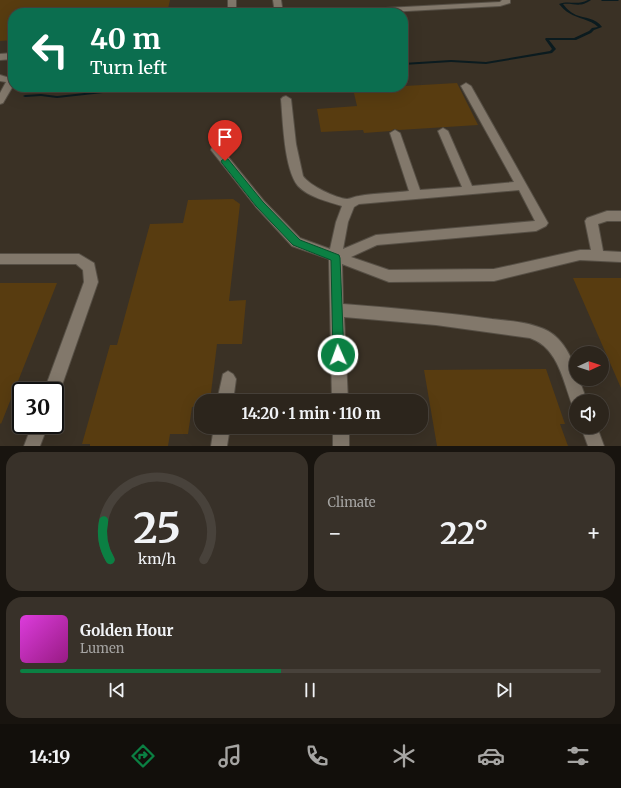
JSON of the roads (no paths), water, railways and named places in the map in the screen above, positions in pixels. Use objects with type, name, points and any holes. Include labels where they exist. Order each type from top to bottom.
[{"type":"street","points":[[408,9],[500,4],[506,3],[506,0]]},
{"type":"street","points":[[0,101],[8,86]]},
{"type":"street","points":[[335,258],[376,240],[536,226],[542,223],[466,86]]},
{"type":"street","points":[[286,99],[295,171],[301,183],[320,193],[349,204],[358,200],[522,186]]},
{"type":"street","points":[[443,131],[469,191]]},
{"type":"street","points":[[395,133],[416,195]]},
{"type":"street","points":[[216,150],[260,204],[296,242],[335,258],[388,276],[494,275],[580,255],[621,257]]},
{"type":"street","points":[[340,394],[335,258],[342,222],[349,204]]},
{"type":"street","points":[[598,256],[591,220],[607,216],[621,216]]},
{"type":"street","points":[[0,259],[79,259],[89,267],[91,282],[55,382]]},
{"type":"street","points":[[337,310],[436,318],[530,331],[543,336],[554,345],[564,362],[576,394]]},
{"type":"street","points":[[226,394],[228,379]]},
{"type":"street","points":[[32,446],[37,434]]},
{"type":"street","points":[[219,446],[221,434]]},
{"type":"street","points":[[341,434],[341,446]]},
{"type":"street","points":[[592,434],[596,446]]},
{"type":"waterway","points":[[408,64],[451,61],[486,63],[551,52],[554,49],[547,39],[575,39],[593,29],[600,27],[589,19],[570,13],[561,4],[581,4],[590,0]]},
{"type":"waterway","points":[[602,0],[618,0]]},
{"type":"waterway","points":[[25,96],[41,95],[57,97],[103,92]]}]
